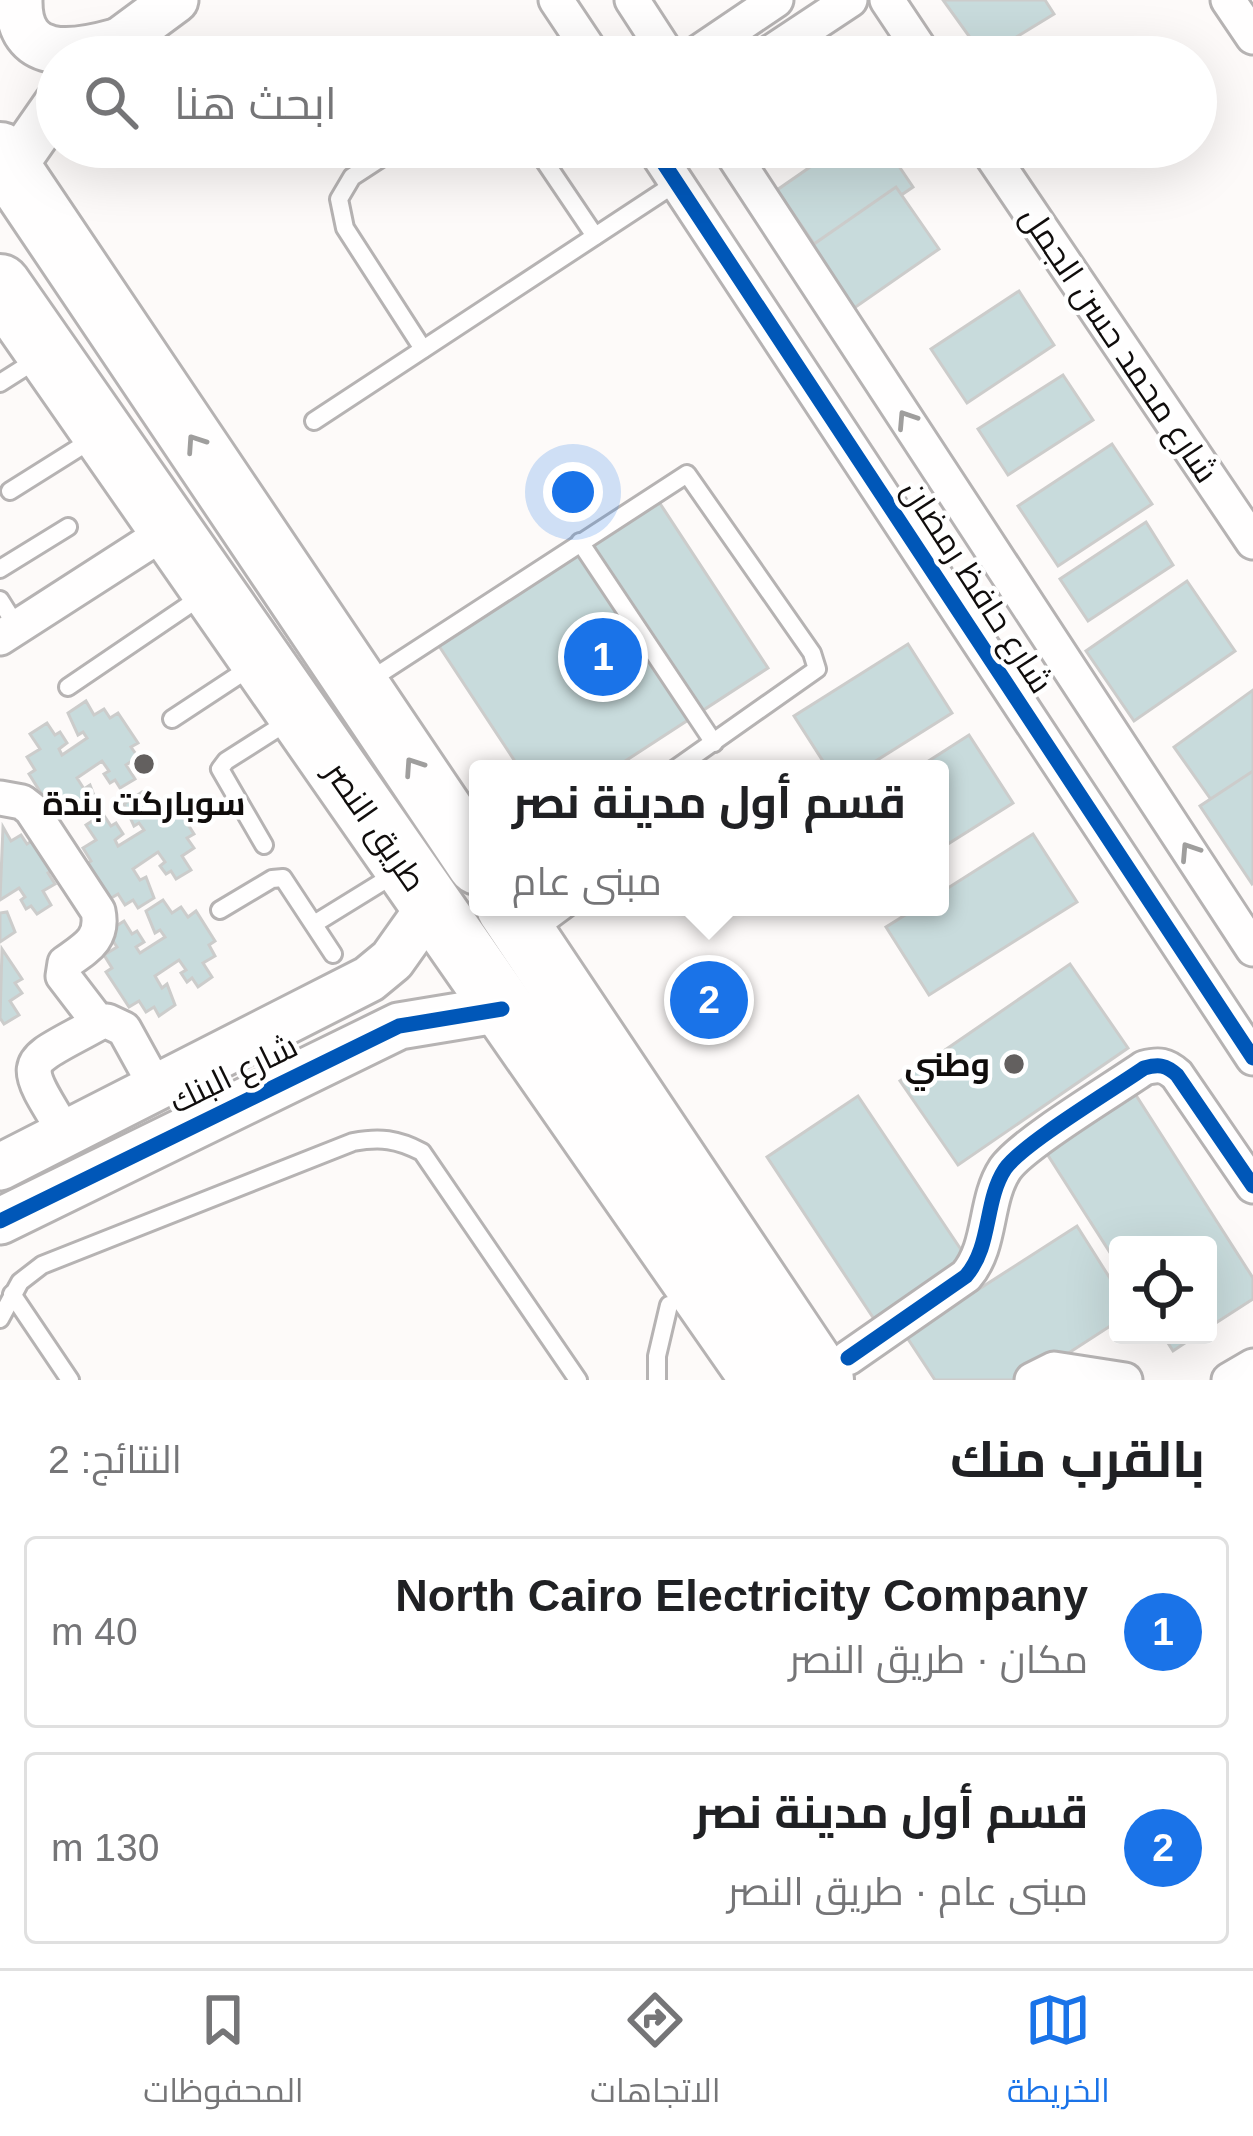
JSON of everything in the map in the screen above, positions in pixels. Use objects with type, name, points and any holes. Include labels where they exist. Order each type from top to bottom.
[{"type":"highway","name":"طريق النصر","points":[[6,161],[469,851]]},
{"type":"highway","name":"طريق النصر","points":[[0,285],[23,368],[102,434],[505,1013],[508,1046],[534,1109],[721,1380]]},
{"type":"highway","points":[[535,917],[573,1005],[845,1373]]},
{"type":"highway","points":[[505,1013],[762,1380]]},
{"type":"street","points":[[19,0],[27,34],[36,42]]},
{"type":"street","points":[[126,36],[175,0]]},
{"type":"street","points":[[556,0],[579,36]]},
{"type":"street","points":[[632,0],[655,36]]},
{"type":"street","points":[[723,36],[776,0]]},
{"type":"street","points":[[796,36],[850,0]]},
{"type":"street","points":[[887,0],[911,36]]},
{"type":"street","points":[[1228,0],[1253,38]]},
{"type":"street","points":[[6,161],[36,127]]},
{"type":"street","name":"شارع حافظ رمضان","points":[[666,168],[1253,1058]]},
{"type":"street","name":"شارع حافظ رمضان","points":[[742,168],[1253,949]]},
{"type":"street","name":"شارع محمد حسن الجمل","points":[[1000,168],[1253,542]]},
{"type":"street","points":[[6,622],[168,530]]},
{"type":"street","points":[[0,798],[31,809],[98,910],[98,935],[65,963],[63,976],[99,1023]]},
{"type":"street","name":"شارع البنك","points":[[0,1167],[156,1087],[335,975],[382,970],[417,886]]},
{"type":"street","points":[[335,975],[369,1014],[368,1035],[362,1044]]},
{"type":"street","name":"شارع البنك","points":[[0,1221],[419,1020],[505,1013]]},
{"type":"street","points":[[65,1134],[32,1079],[33,1065],[42,1055],[99,1023],[107,1021],[124,1029],[156,1087]]},
{"type":"street","points":[[845,1373],[976,1264],[999,1180],[1016,1157],[1144,1068],[1156,1064],[1177,1075],[1253,1186]]},
{"type":"street","points":[[1228,1380],[1253,1366]]},
{"type":"street","points":[[1032,1380],[1054,1369],[1125,1380]]},
{"type":"lane","points":[[366,168],[352,177],[339,199],[345,228],[423,349]]},
{"type":"lane","points":[[549,168],[595,236]]},
{"type":"lane","points":[[314,421],[676,183]]},
{"type":"lane","points":[[10,491],[102,434]]},
{"type":"lane","points":[[359,687],[690,475],[816,663],[814,673],[688,760]]},
{"type":"lane","points":[[0,569],[68,527]]},
{"type":"lane","points":[[580,542],[714,742]]},
{"type":"lane","points":[[68,687],[210,590]]},
{"type":"lane","points":[[172,719],[260,661]]},
{"type":"lane","points":[[264,845],[220,770],[226,761],[298,715]]},
{"type":"lane","points":[[220,910],[278,877],[287,882],[314,924],[335,975]]},
{"type":"lane","points":[[314,924],[417,886]]},
{"type":"lane","points":[[0,1319],[12,1294],[41,1265],[352,1142],[376,1138],[400,1141],[422,1152],[578,1380]]},
{"type":"lane","points":[[12,1294],[70,1380]]},
{"type":"lane","points":[[657,1380],[668,1305]]},
{"type":"building","points":[[943,0],[1045,0],[1054,14],[1018,36],[969,36]]},
{"type":"building","points":[[809,168],[900,168],[913,187],[819,251],[777,190]]},
{"type":"building","points":[[896,187],[939,249],[847,313],[804,251]]},
{"type":"building","points":[[1019,291],[1054,345],[967,403],[931,349]]},
{"type":"building","points":[[1063,375],[1093,420],[1008,475],[978,429]]},
{"type":"building","points":[[1112,444],[1152,504],[1058,566],[1018,506]]},
{"type":"building","points":[[659,502],[768,668],[627,760],[514,760],[439,646]]},
{"type":"building","points":[[1146,522],[1173,565],[1088,621],[1060,579]]},
{"type":"building","points":[[1187,581],[1235,651],[1134,721],[1086,651]]},
{"type":"building","points":[[908,644],[952,713],[877,760],[822,760],[794,716]]},
{"type":"building","points":[[1253,690],[1253,787],[1219,811],[1174,747]]},
{"type":"building","points":[[86,701],[94,715],[104,709],[110,718],[118,713],[138,743],[131,747],[138,757],[126,765],[135,779],[120,788],[104,774],[109,771],[102,761],[77,778],[84,789],[90,785],[98,806],[82,817],[76,808],[69,814],[62,803],[51,809],[29,774],[35,770],[27,757],[40,749],[30,734],[47,723],[67,743],[59,749],[62,755],[87,738],[83,732],[78,735],[68,713]]},
{"type":"building","points":[[969,735],[1013,803],[949,843],[949,760],[930,760]]},
{"type":"building","points":[[1253,771],[1253,883],[1252,884],[1200,806]]},
{"type":"building","points":[[142,792],[151,806],[160,800],[167,809],[175,804],[194,834],[187,838],[194,848],[182,856],[191,870],[176,879],[160,866],[165,862],[158,852],[133,869],[140,880],[146,877],[154,898],[138,908],[133,900],[125,905],[118,894],[108,900],[85,865],[91,861],[83,848],[96,840],[86,825],[103,814],[123,834],[115,840],[118,846],[144,830],[139,823],[134,826],[124,804]]},
{"type":"building","points":[[3,827],[11,841],[21,835],[27,844],[35,839],[54,869],[48,873],[55,884],[43,891],[51,905],[37,914],[31,906],[26,909],[19,888],[0,900]]},
{"type":"building","points":[[1033,834],[1077,902],[929,995],[886,927],[904,916],[949,916],[949,887]]},
{"type":"building","points":[[163,900],[172,913],[181,907],[188,917],[196,911],[215,941],[209,945],[215,956],[203,963],[212,977],[198,987],[192,978],[187,982],[179,960],[155,976],[162,988],[167,984],[175,1005],[159,1016],[154,1007],[146,1012],[139,1001],[129,1007],[106,972],[112,968],[104,955],[117,947],[107,932],[124,921],[144,942],[136,947],[140,953],[165,937],[160,930],[155,933],[146,911]]},
{"type":"building","points":[[7,912],[15,932],[0,942],[0,913]]},
{"type":"building","points":[[2,949],[22,979],[15,983],[22,993],[10,1001],[19,1015],[4,1024],[0,1018]]},
{"type":"building","name":"وطني","points":[[1070,964],[1128,1048],[958,1165],[900,1081]]},
{"type":"building","points":[[1132,1089],[1253,1278],[1253,1299],[1217,1322],[1217,1236],[1109,1236],[1109,1251],[1042,1146]]},
{"type":"building","points":[[858,1096],[966,1257],[874,1319],[767,1157]]},
{"type":"building","points":[[1077,1226],[1109,1277],[1109,1327],[1027,1380],[935,1380],[906,1336]]},
{"type":"cycle path","points":[[667,168],[1253,1058]]},
{"type":"cycle path","points":[[0,1221],[399,1026],[502,1009]]},
{"type":"cycle path","points":[[848,1358],[966,1276],[980,1251],[998,1182],[1015,1158],[1144,1068],[1162,1066],[1177,1075],[1253,1186]]},
{"type":"place","name":"North Cairo Electricity Company","points":[[603,657]]},
{"type":"place","name":"سوباركت بندة","points":[[144,764]]},
{"type":"place","name":"قسم أول مدينة نصر","points":[[709,1000]]},
{"type":"place","name":"وطني","points":[[1014,1064]]}]
